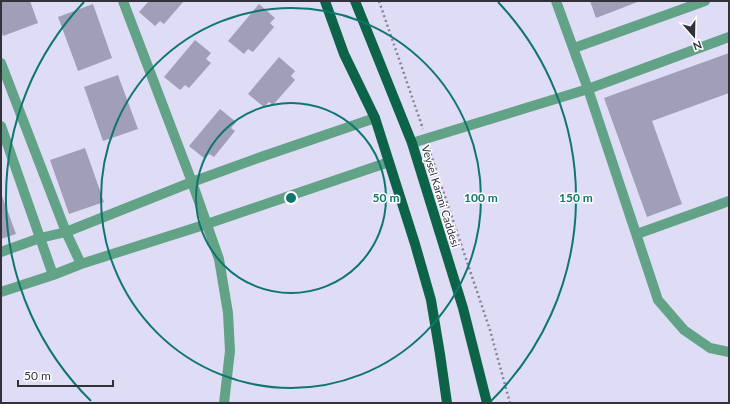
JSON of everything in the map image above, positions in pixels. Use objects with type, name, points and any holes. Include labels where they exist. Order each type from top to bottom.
[{"type":"main road","points":[[325,1],[344,54],[375,118],[431,300],[447,403]]},
{"type":"main road","name":"Veysel Karani Caddesi","points":[[355,1],[412,143],[463,308],[487,403]]},
{"type":"street","points":[[123,1],[192,182],[219,259],[228,313],[230,351],[224,403]]},
{"type":"street","points":[[556,1],[588,89],[658,300],[684,330],[710,348],[729,352]]},
{"type":"street","points":[[574,48],[705,1]]},
{"type":"street","points":[[412,143],[588,89],[729,37]]},
{"type":"street","points":[[1,63],[66,232],[81,264]]},
{"type":"street","points":[[1,252],[40,238],[66,232],[192,182],[375,118]]},
{"type":"street","points":[[1,126],[53,276]]},
{"type":"street","points":[[1,292],[53,276],[81,264],[207,224],[389,162]]},
{"type":"street","points":[[637,234],[729,201]]},
{"type":"path","points":[[379,1],[490,330],[510,403]]},
{"type":"building","points":[[1,1],[30,1],[38,23],[3,36],[1,31]]},
{"type":"building","points":[[149,1],[184,1],[164,24],[160,21],[155,26],[139,12]]},
{"type":"building","points":[[590,1],[640,1],[596,18]]},
{"type":"building","points":[[93,4],[112,58],[78,71],[58,17]]},
{"type":"building","points":[[259,4],[275,18],[270,23],[274,27],[253,52],[248,49],[244,54],[228,41]]},
{"type":"building","points":[[195,40],[211,53],[206,59],[211,63],[189,88],[185,85],[180,90],[164,77]]},
{"type":"building","points":[[729,53],[729,93],[652,121],[682,204],[647,217],[604,98]]},
{"type":"building","points":[[279,57],[295,71],[291,76],[295,80],[273,105],[269,102],[264,107],[248,94]]},
{"type":"building","points":[[118,75],[138,129],[103,141],[84,87]]},
{"type":"building","points":[[220,109],[236,122],[231,128],[235,131],[214,157],[209,154],[205,159],[189,146]]},
{"type":"building","points":[[85,148],[104,202],[69,214],[50,160]]},
{"type":"building","points":[[1,193],[16,234],[1,239]]}]
